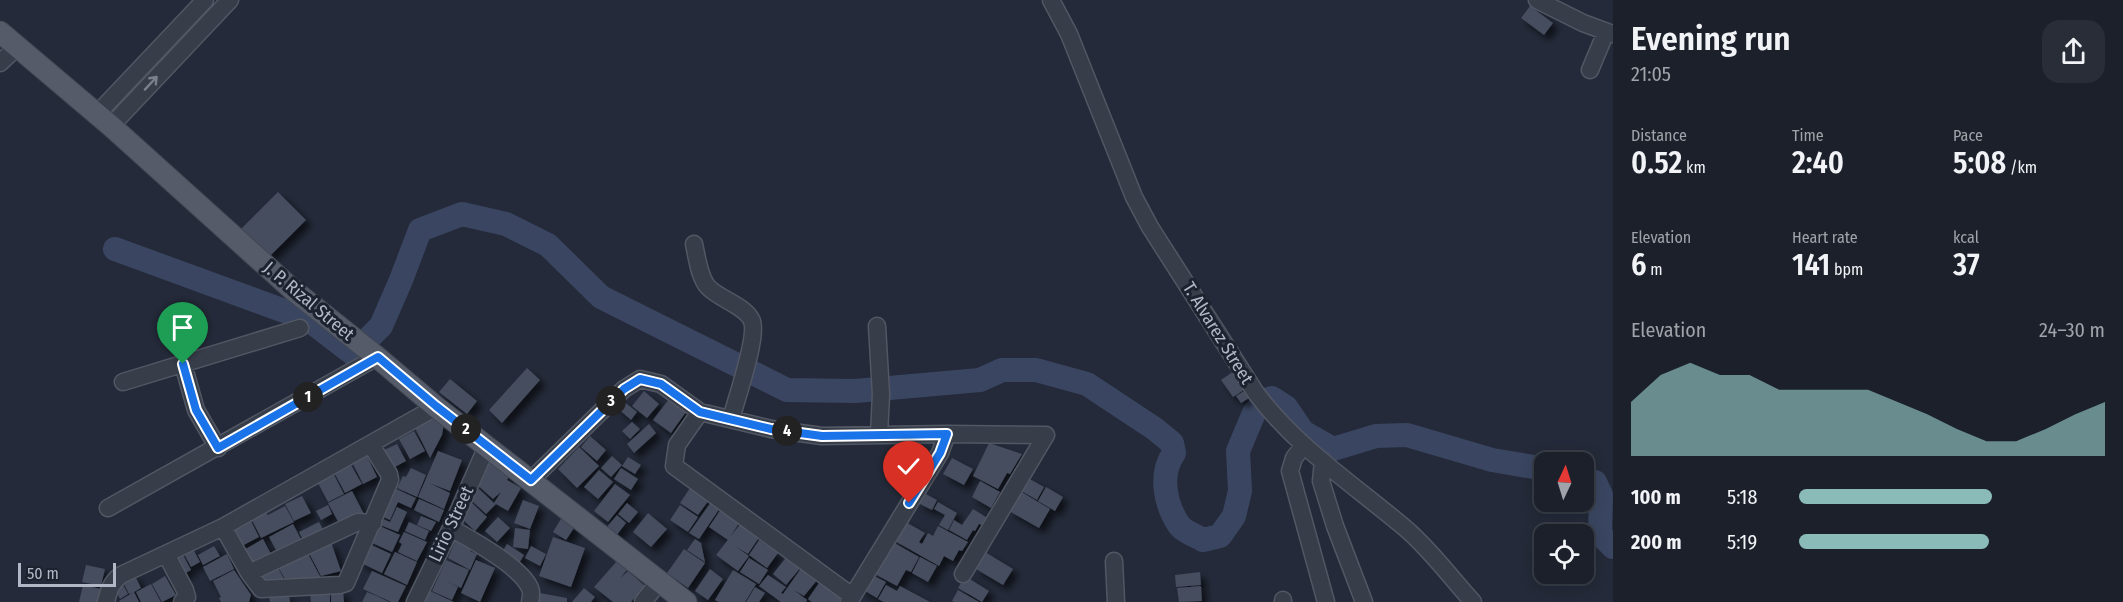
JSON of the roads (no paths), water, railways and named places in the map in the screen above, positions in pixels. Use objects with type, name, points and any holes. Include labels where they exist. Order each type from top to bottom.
[{"type":"main road","name":"J. P. Rizal Street","points":[[0,32],[104,120],[293,290],[436,406],[686,602]]},
{"type":"street","points":[[104,120],[230,0]]},
{"type":"street","name":"T. Alvarez Street","points":[[1051,0],[1069,34],[1134,197],[1150,227],[1256,393],[1270,412],[1304,445],[1408,530],[1473,602]]},
{"type":"street","points":[[1537,0],[1583,23],[1610,33],[1590,70]]},
{"type":"street","points":[[104,120],[201,4],[210,21]]},
{"type":"street","points":[[0,63],[17,47]]},
{"type":"street","points":[[694,244],[704,281],[709,288],[748,315],[753,323],[745,372],[731,419]]},
{"type":"street","points":[[877,326],[881,394],[879,435]]},
{"type":"street","points":[[123,382],[300,328]]},
{"type":"street","points":[[108,508],[378,357]]},
{"type":"street","points":[[183,364],[196,410],[218,448]]},
{"type":"street","points":[[531,480],[624,389],[640,379],[661,384],[700,412],[771,429],[822,436],[1046,435],[963,574]]},
{"type":"street","points":[[106,602],[114,579],[223,527],[371,445],[436,406]]},
{"type":"street","points":[[700,412],[677,445],[674,466],[850,599],[940,453],[947,434]]},
{"type":"street","points":[[223,527],[258,587],[267,590],[346,583],[390,480],[389,474],[371,445]]},
{"type":"street","points":[[1304,445],[1294,458],[1290,471],[1326,602]]},
{"type":"street","name":"Lirio Street","points":[[415,602],[487,446]]},
{"type":"street","points":[[1323,461],[1321,481],[1335,526],[1364,602]]},
{"type":"street","points":[[249,573],[358,522],[373,523]]},
{"type":"street","points":[[451,528],[476,542],[520,574],[531,590],[530,602]]},
{"type":"street","points":[[166,554],[185,590],[187,597],[182,602]]},
{"type":"street","points":[[1114,561],[1116,602]]},
{"type":"street","points":[[643,602],[659,582]]},
{"type":"waterway","points":[[367,340],[381,326],[420,230],[462,214],[506,224],[548,245],[601,297],[787,390],[855,391],[980,380],[1002,370],[1036,370],[1087,384],[1155,429],[1172,443],[1174,453],[1169,461],[1165,479],[1167,499],[1181,527],[1203,540],[1220,536],[1234,516],[1240,491],[1238,451],[1254,413],[1265,400],[1272,398],[1286,407],[1303,432],[1333,449],[1376,436],[1407,435],[1492,460],[1534,467]]},
{"type":"waterway","points":[[115,249],[309,320],[352,353],[355,352]]},
{"type":"waterway","points":[[1594,482],[1601,495],[1600,534],[1613,547]]}]
